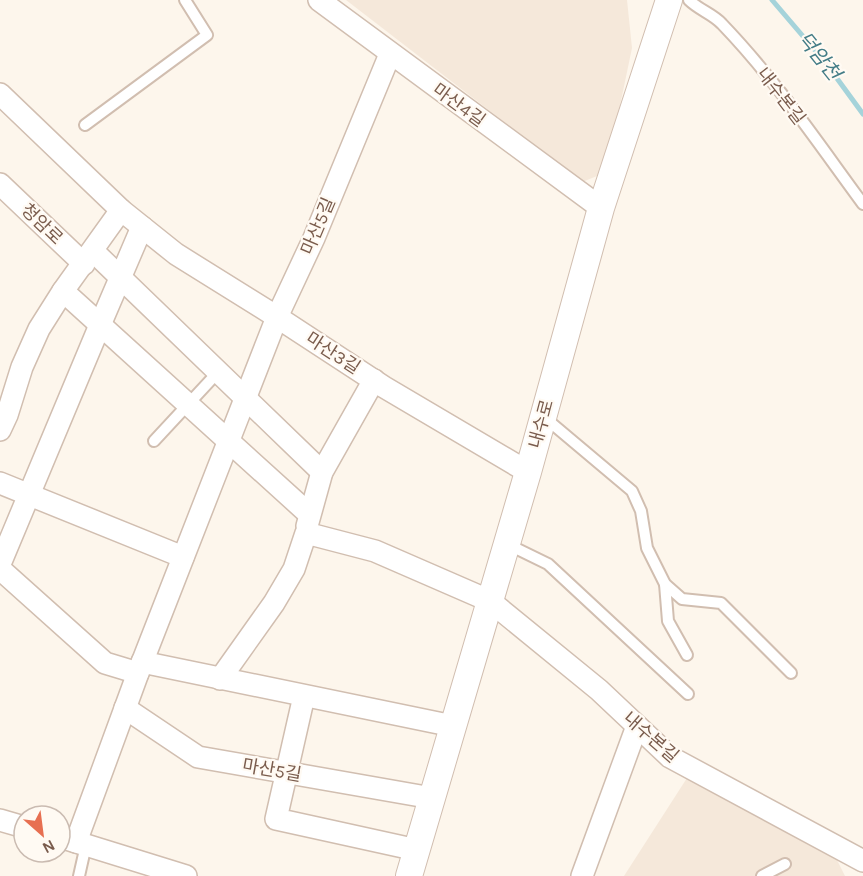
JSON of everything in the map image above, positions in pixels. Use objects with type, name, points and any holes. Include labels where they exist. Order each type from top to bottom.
[{"type":"street","name":"마산4길","points":[[319,0],[601,208]]},
{"type":"street","name":"내수로","points":[[409,876],[528,471],[601,208],[669,0]]},
{"type":"street","name":"마산5길","points":[[74,841],[277,317],[314,238],[390,54]]},
{"type":"street","name":"마산3길","points":[[0,94],[121,210],[176,254],[374,380],[528,471]]},
{"type":"street","name":"청암로","points":[[0,184],[88,257]]},
{"type":"street","points":[[0,429],[7,416],[22,367],[39,329],[121,210]]},
{"type":"street","points":[[142,227],[28,495],[0,567],[105,663],[220,678],[453,726]]},
{"type":"street","points":[[88,257],[120,277],[322,472]]},
{"type":"street","points":[[63,291],[228,442],[307,524],[490,601]]},
{"type":"street","points":[[220,678],[274,603],[294,569],[322,472],[374,380]]},
{"type":"street","points":[[0,483],[183,557]]},
{"type":"street","name":"내수본길","points":[[490,601],[599,690],[670,757],[863,861]]},
{"type":"street","points":[[304,696],[276,819],[417,850]]},
{"type":"street","name":"마산5길","points":[[125,708],[198,757],[432,798]]},
{"type":"street","points":[[582,876],[637,726]]},
{"type":"street","points":[[74,841],[186,876]]},
{"type":"street","points":[[840,850],[853,876]]},
{"type":"lane","points":[[85,125],[207,35],[184,0]]},
{"type":"lane","name":"내수본길","points":[[688,0],[720,22],[780,93],[863,204]]},
{"type":"lane","points":[[154,441],[219,372]]},
{"type":"lane","points":[[543,417],[632,491],[641,511],[647,548],[665,584],[668,621],[687,655]]},
{"type":"lane","points":[[507,544],[548,564],[688,694]]},
{"type":"lane","points":[[665,584],[682,599],[721,603],[791,673]]},
{"type":"lane","points":[[74,841],[79,876]]},
{"type":"lane","points":[[762,876],[785,864]]},
{"type":"shaded area","points":[[346,0],[627,0],[632,48],[606,163],[597,176],[582,182]]},
{"type":"shaded area","points":[[687,778],[834,854],[845,876],[624,876]]},
{"type":"waterway","name":"덕암천","points":[[772,0],[825,62],[863,114]]}]
